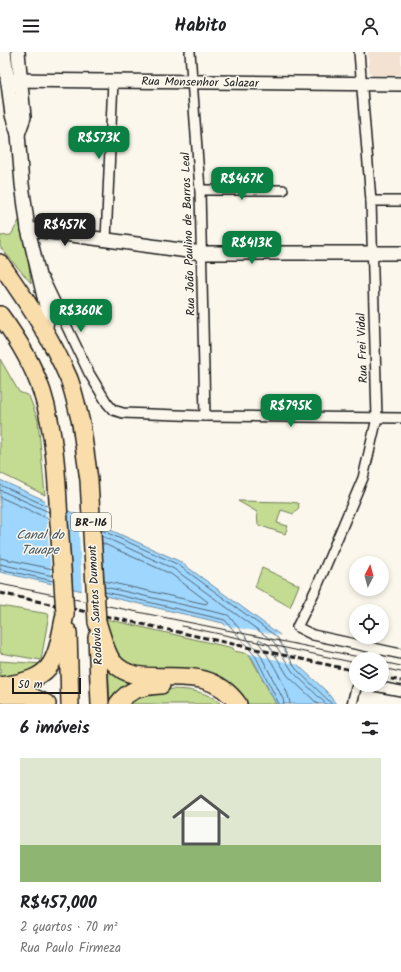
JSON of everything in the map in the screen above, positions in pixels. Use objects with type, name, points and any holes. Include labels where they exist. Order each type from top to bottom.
[{"type":"highway","name":"Rodovia Santos Dumont","points":[[0,263],[30,306],[69,379],[81,423],[89,480],[100,704]]},
{"type":"highway","name":"BR-116","points":[[0,315],[25,355],[41,390],[50,426],[57,487],[65,614],[68,629],[70,704]]},
{"type":"highway","points":[[8,690],[36,678],[46,670],[53,661],[57,652],[65,614]]},
{"type":"highway","points":[[97,622],[106,650],[113,662],[125,671],[149,681],[198,686],[218,694],[228,704]]},
{"type":"highway","points":[[118,704],[121,699],[149,681],[187,676],[200,678],[220,687],[238,704]]},
{"type":"highway","points":[[8,690],[28,695],[46,704]]},
{"type":"street","points":[[4,52],[4,80],[18,134],[22,184],[28,229],[48,314],[45,332]]},
{"type":"street","points":[[18,52],[24,117],[18,134]]},
{"type":"street","name":"Rua João Paulino de Barros Leal","points":[[190,52],[200,190],[205,416]]},
{"type":"street","name":"Rua Frei Vidal","points":[[359,52],[371,201],[371,254],[377,418],[363,478],[316,589],[297,627],[313,635],[401,654]]},
{"type":"street","name":"Rua Monsenhor Salazar","points":[[4,80],[401,84]]},
{"type":"street","points":[[106,240],[113,80]]},
{"type":"street","points":[[200,190],[283,190]]},
{"type":"street","points":[[371,201],[401,201]]},
{"type":"street","points":[[28,229],[202,253],[401,253]]},
{"type":"street","points":[[36,266],[89,373],[107,403],[113,410],[123,413],[205,416],[401,418]]},
{"type":"street","points":[[389,689],[401,691]]},
{"type":"street","points":[[352,704],[355,692]]},
{"type":"shaded area","points":[[368,52],[401,52],[401,75],[373,75],[369,72]]},
{"type":"green space","points":[[20,219],[26,239],[31,283],[0,247],[0,236],[11,235]]},
{"type":"green space","points":[[0,359],[19,392],[29,396],[38,420],[45,495],[0,473]]},
{"type":"green space","points":[[238,501],[290,502],[298,503],[299,507],[294,514],[281,510],[277,523],[288,526],[285,534],[258,525],[257,512]]},
{"type":"green space","points":[[262,568],[299,585],[290,607],[255,587]]},
{"type":"green space","points":[[0,606],[49,614],[41,660],[0,653]]},
{"type":"green space","points":[[106,619],[233,648],[234,651],[249,654],[276,704],[244,704],[203,673],[149,690],[177,689],[196,691],[213,698],[221,704],[110,704]]},
{"type":"green space","points":[[0,661],[43,664],[40,668],[0,681]]},
{"type":"water","name":"Canal do Tauape","points":[[0,480],[179,561],[280,635],[299,666],[326,691],[336,704],[276,704],[253,659],[223,623],[0,572]]},
{"type":"pier","points":[[45,499],[66,508],[71,591],[52,587]]},
{"type":"pier","points":[[78,513],[100,523],[104,598],[82,593]]},
{"type":"pier","points":[[222,625],[284,636],[300,665],[245,653]]},
{"type":"tram line","points":[[0,584],[349,655]]},
{"type":"tram line","points":[[182,626],[349,662]]},
{"type":"tram line","points":[[389,663],[401,666]]},
{"type":"tram line","points":[[389,669],[401,672]]},
{"type":"railway","points":[[0,593],[349,669]]},
{"type":"railway","points":[[389,678],[401,681]]}]
